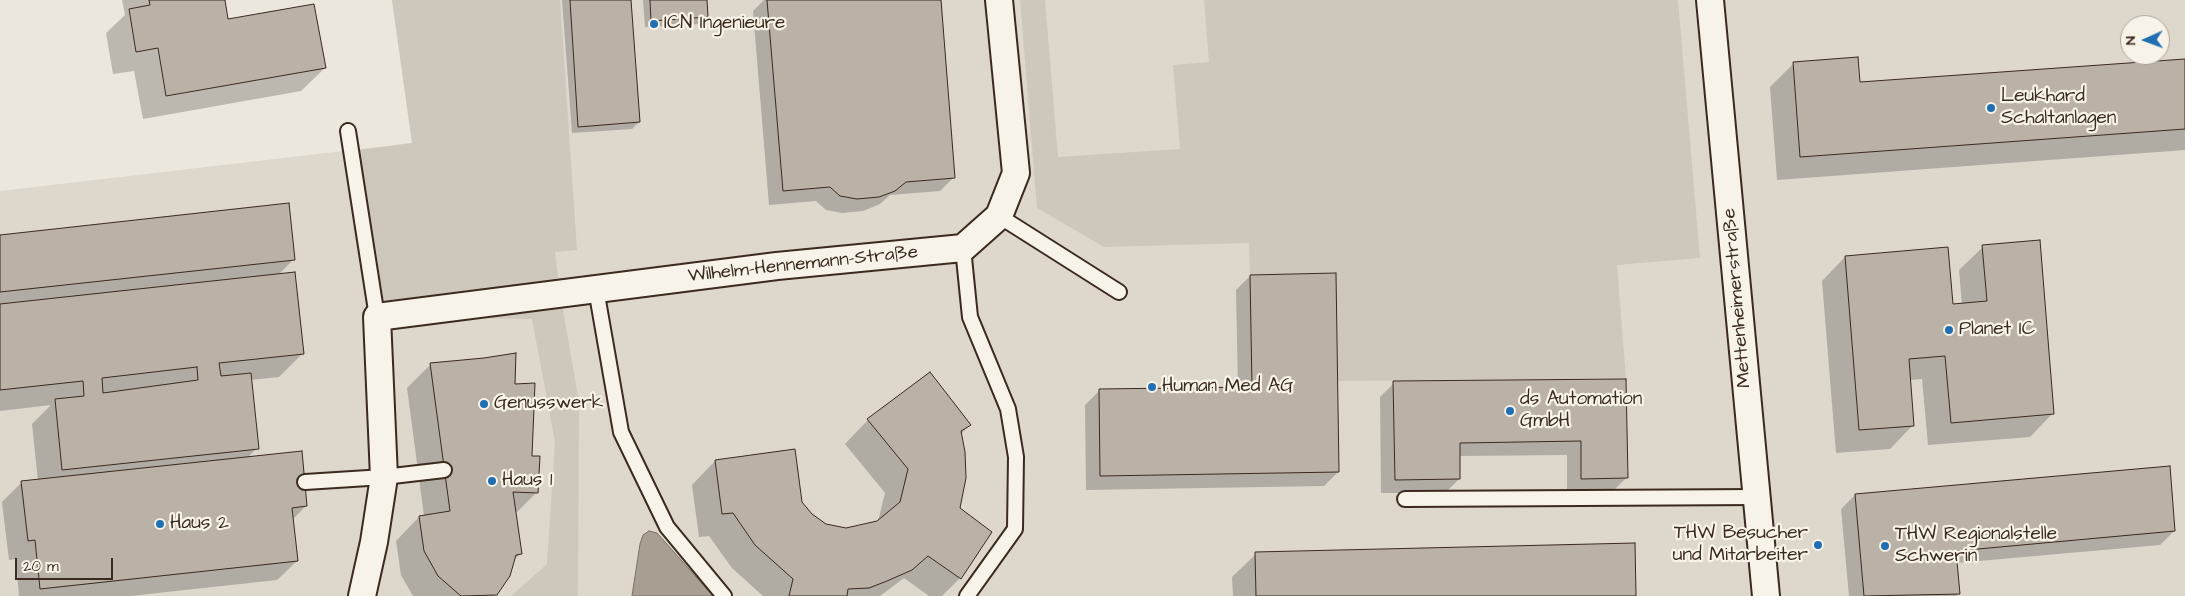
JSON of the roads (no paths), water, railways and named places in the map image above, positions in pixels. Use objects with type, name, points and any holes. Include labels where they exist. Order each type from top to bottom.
[{"type":"street","points":[[963,248],[999,216],[1016,174],[999,0]]},
{"type":"street","name":"Mettenheimerstraße","points":[[1710,0],[1766,596]]},
{"type":"street","name":"Wilhelm-Hennemann-Straße","points":[[376,317],[777,266],[963,248]]},
{"type":"street","points":[[362,596],[374,542],[384,477],[376,317]]},
{"type":"lane","points":[[348,131],[376,317]]},
{"type":"lane","points":[[999,216],[1119,292]]},
{"type":"lane","points":[[963,248],[970,317],[1008,409],[1016,456],[1015,529],[967,596]]},
{"type":"lane","points":[[596,289],[621,432],[667,527],[724,596]]},
{"type":"lane","points":[[305,482],[384,477],[444,470]]},
{"type":"lane","points":[[1405,499],[1757,497]]},
{"type":"place","name":"ICN Ingenieure","points":[[654,24]]},
{"type":"place","name":"Leukhard Schaltanlagen","points":[[1991,108]]},
{"type":"place","name":"Planet IC","points":[[1949,330]]},
{"type":"place","name":"Human Med AG","points":[[1152,387]]},
{"type":"place","name":"Genusswerk","points":[[484,404]]},
{"type":"place","name":"ds Automation GmbH","points":[[1510,411]]},
{"type":"place","name":"Haus 1","points":[[492,481]]},
{"type":"place","name":"Haus 2","points":[[160,524]]},
{"type":"place","name":"THW Besucher und Mitarbeiter","points":[[1818,545]]},
{"type":"place","name":"THW Regionalstelle Schwerin","points":[[1885,546]]}]
